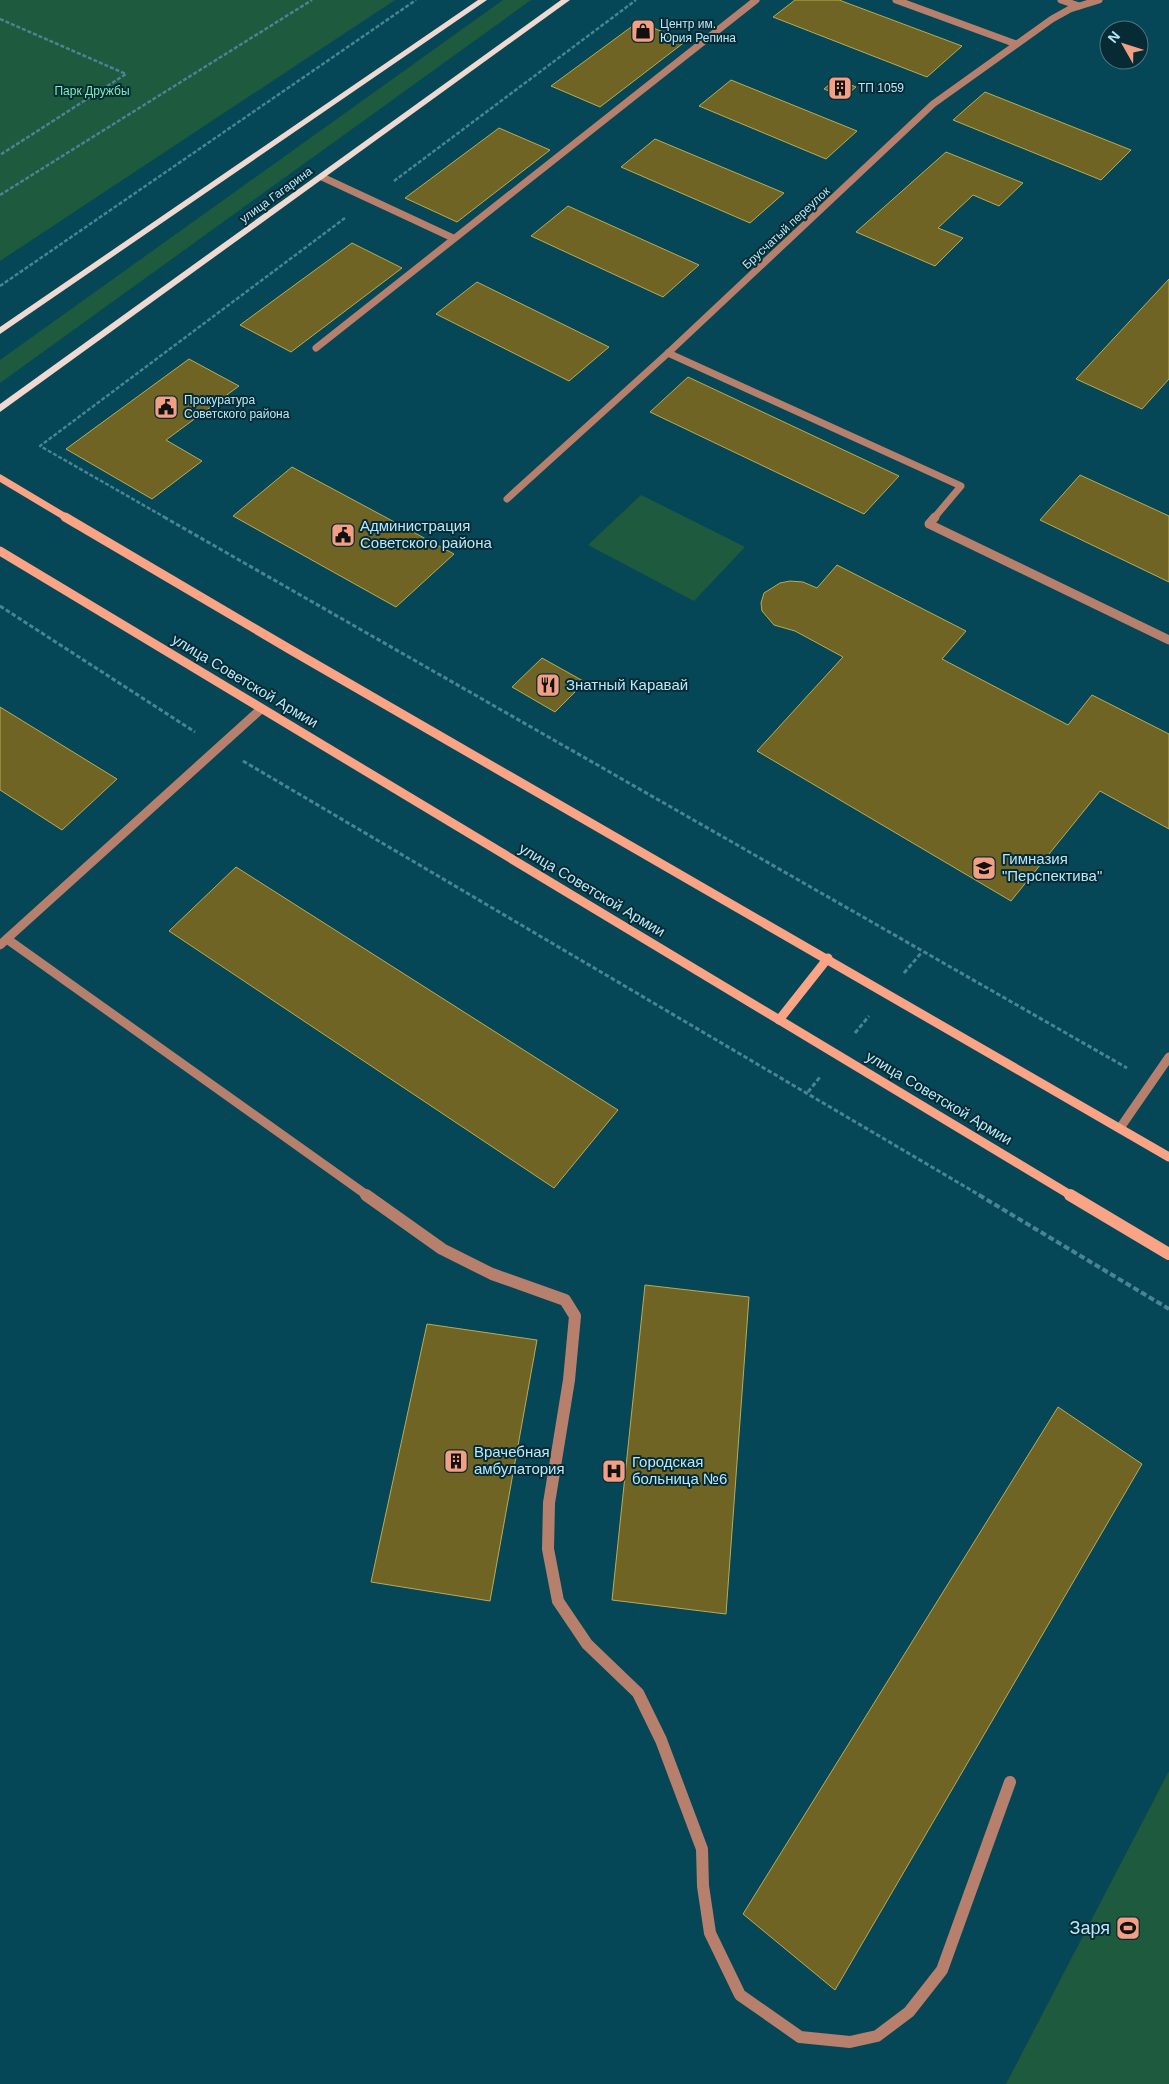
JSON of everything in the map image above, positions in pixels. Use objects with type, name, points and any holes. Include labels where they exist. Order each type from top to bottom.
[{"type":"main road","points":[[0,331],[483,0]]},
{"type":"main road","name":"улица Гагарина","points":[[0,409],[566,0]]},
{"type":"main road","points":[[0,478],[345,683],[888,992],[1169,1157]]},
{"type":"main road","name":"улица Советской Армии","points":[[0,551],[261,710],[1169,1254]]},
{"type":"main road","points":[[779,1020],[828,958]]},
{"type":"street","points":[[316,348],[756,0]]},
{"type":"street","points":[[896,0],[1016,44]]},
{"type":"street","points":[[1061,0],[1079,6]]},
{"type":"street","name":"Брусчатый переулок","points":[[507,500],[668,354],[933,104],[1052,18],[1079,6],[1099,0]]},
{"type":"street","points":[[322,178],[453,238]]},
{"type":"street","points":[[668,354],[961,486],[929,524],[1169,640]]},
{"type":"street","points":[[261,710],[3,942],[442,1249],[492,1274],[565,1300],[575,1316],[549,1512],[548,1550],[558,1601],[587,1644],[638,1694],[661,1740],[702,1849],[703,1886],[710,1933],[740,1995],[800,2037],[808,2038],[850,2042],[877,2036],[909,2012],[942,1970],[1010,1782]]},
{"type":"street","points":[[1120,1128],[1169,1057]]},
{"type":"path","points":[[0,195],[312,0]]},
{"type":"path","points":[[0,286],[416,0]]},
{"type":"path","points":[[0,19],[126,74],[0,155]]},
{"type":"path","points":[[92,408],[40,446],[1152,1082]]},
{"type":"path","points":[[0,606],[218,747],[808,1092],[1169,1309]]},
{"type":"path","points":[[808,1092],[922,952]]},
{"type":"green space","name":"Парк Дружбы","points":[[0,0],[395,0],[0,261]]},
{"type":"green space","points":[[503,0],[531,0],[0,383],[0,360]]},
{"type":"green space","points":[[641,495],[745,547],[694,601],[588,545]]},
{"type":"green space","name":"Заря","points":[[1169,1771],[1169,2084],[1006,2084]]},
{"type":"building","points":[[795,0],[839,0],[962,46],[927,77],[773,17]]},
{"type":"building","points":[[638,22],[686,41],[600,107],[551,86]]},
{"type":"building","name":"ТП 1059","points":[[836,79],[856,87],[844,97],[824,89]]},
{"type":"building","points":[[731,80],[857,131],[826,159],[699,106]]},
{"type":"building","points":[[985,92],[1131,150],[1101,180],[953,120]]},
{"type":"building","points":[[499,128],[550,150],[457,222],[405,198]]},
{"type":"building","points":[[655,139],[784,193],[750,223],[621,167]]},
{"type":"building","points":[[946,152],[1023,183],[999,206],[973,195],[938,228],[963,238],[935,266],[856,232]]},
{"type":"building","points":[[568,206],[699,265],[663,297],[531,236]]},
{"type":"building","points":[[352,243],[402,268],[291,352],[240,325]]},
{"type":"building","points":[[1169,279],[1169,379],[1142,409],[1076,379]]},
{"type":"building","points":[[477,282],[609,347],[569,381],[436,314]]},
{"type":"building","name":"Прокуратура Советского района","points":[[189,359],[239,386],[166,440],[202,461],[152,499],[66,449]]},
{"type":"building","points":[[688,377],[899,476],[864,514],[650,412]]},
{"type":"building","name":"Администрация Советского района","points":[[292,467],[454,554],[396,607],[233,516]]},
{"type":"building","points":[[1080,475],[1169,516],[1169,582],[1040,520]]},
{"type":"building","points":[[837,565],[966,631],[942,659],[1068,725],[1092,695],[1169,734],[1169,829],[1100,791],[1011,901],[757,751],[843,657],[795,631],[774,625],[762,611],[761,603],[764,593],[780,583],[790,581],[803,582],[817,588]]},
{"type":"building","name":"Знатный Каравай","points":[[542,658],[585,682],[555,712],[512,687]]},
{"type":"building","points":[[0,707],[117,779],[62,830],[0,790]]},
{"type":"building","points":[[236,867],[618,1110],[554,1188],[169,931]]},
{"type":"building","points":[[645,1285],[749,1297],[726,1614],[612,1600]]},
{"type":"building","name":"Врачебная амбулатория","points":[[427,1324],[537,1340],[490,1601],[371,1582]]},
{"type":"building","points":[[1058,1407],[1142,1464],[835,1990],[743,1914]]},
{"type":"place","name":"Центр им. Юрия Репина","points":[[643,31]]},
{"type":"place","name":"ТП 1059","points":[[840,88]]},
{"type":"place","name":"Прокуратура Советского района","points":[[166,407]]},
{"type":"place","name":"Администрация Советского района","points":[[343,535]]},
{"type":"place","name":"Знатный Каравай","points":[[548,685]]},
{"type":"place","name":"Гимназия \"Перспектива\"","points":[[984,868]]},
{"type":"place","name":"Врачебная амбулатория","points":[[456,1461]]},
{"type":"place","name":"Городская больница №6","points":[[614,1471]]},
{"type":"place","name":"Заря","points":[[1128,1928]]}]
